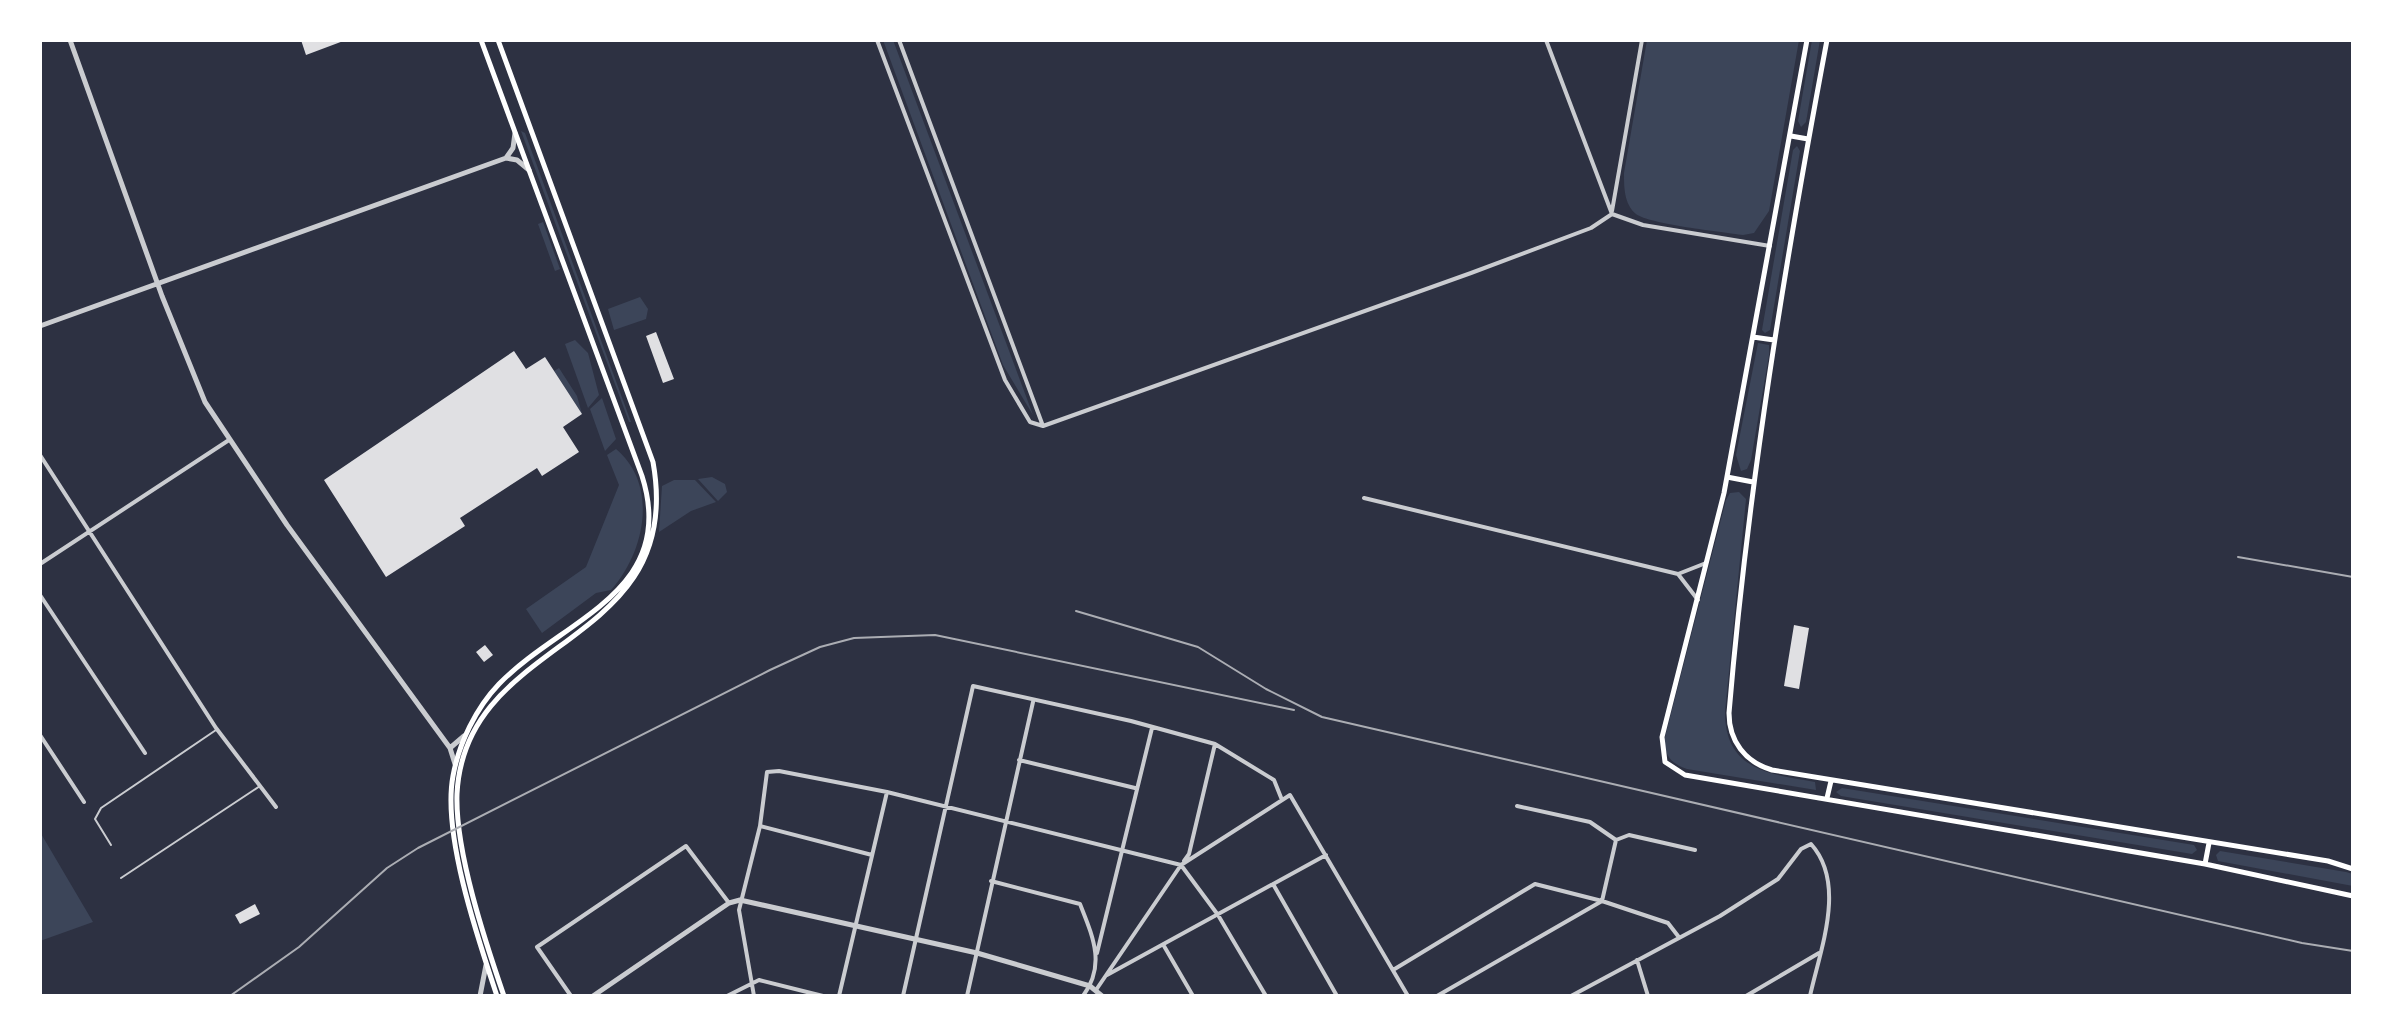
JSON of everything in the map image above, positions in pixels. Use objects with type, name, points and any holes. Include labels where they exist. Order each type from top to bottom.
[{"type":"main road","points":[[481,40],[647,494],[649,528],[636,564],[614,596],[500,684],[483,702],[456,765],[450,796],[452,825],[486,964],[497,996]]},
{"type":"main road","points":[[498,40],[637,418],[656,479],[657,516],[648,556],[632,583],[608,611],[515,679],[493,703],[472,739],[457,792],[464,853],[504,996]]},
{"type":"main road","points":[[1807,40],[1727,477],[1662,737],[1665,762],[1685,775],[2205,864],[2353,896]]},
{"type":"main road","points":[[1827,40],[1774,340],[1753,482],[1729,713],[1731,730],[1740,750],[1756,764],[1772,770],[2328,861],[2353,869]]},
{"type":"main road","points":[[1791,136],[1808,139]]},
{"type":"main road","points":[[1753,337],[1774,340]]},
{"type":"main road","points":[[622,423],[634,427],[637,418]]},
{"type":"main road","points":[[1727,477],[1753,482]]},
{"type":"main road","points":[[1827,798],[1831,781]]},
{"type":"main road","points":[[2205,864],[2209,843]]},
{"type":"street","points":[[70,40],[191,373],[229,440],[450,748],[456,765]]},
{"type":"street","points":[[877,40],[1005,380],[1030,422],[1043,426],[1591,228],[1612,214],[1642,40]]},
{"type":"street","points":[[899,40],[1043,426]]},
{"type":"street","points":[[1546,40],[1612,214],[1643,225],[1770,246]]},
{"type":"street","points":[[506,158],[513,148],[515,132]]},
{"type":"street","points":[[40,326],[506,158],[517,160],[530,172]]},
{"type":"street","points":[[40,564],[229,440]]},
{"type":"street","points":[[40,455],[216,728],[276,807]]},
{"type":"street","points":[[1364,498],[1678,574],[1694,570],[1708,561]]},
{"type":"street","points":[[1678,574],[1698,600]]},
{"type":"street","points":[[40,595],[145,753]]},
{"type":"street","points":[[903,996],[973,686],[1215,744],[1274,780],[1282,800]]},
{"type":"street","points":[[967,996],[1033,702]]},
{"type":"street","points":[[1093,988],[1097,953],[1152,728]]},
{"type":"street","points":[[450,748],[468,733]]},
{"type":"street","points":[[40,735],[84,802]]},
{"type":"street","points":[[1083,996],[1106,975],[1189,854],[1215,744]]},
{"type":"street","points":[[1019,760],[1135,788]]},
{"type":"street","points":[[754,996],[740,900],[760,826],[767,772],[779,771],[887,792],[1181,865],[1218,915],[1266,996]]},
{"type":"street","points":[[839,996],[887,792]]},
{"type":"street","points":[[1181,865],[1290,795],[1408,996]]},
{"type":"street","points":[[1517,806],[1590,822],[1616,840]]},
{"type":"street","points":[[760,826],[872,855]]},
{"type":"street","points":[[1616,840],[1629,835],[1695,850]]},
{"type":"street","points":[[1437,996],[1602,901],[1616,840]]},
{"type":"street","points":[[1571,996],[1720,916],[1778,879],[1801,849],[1811,844],[1821,855],[1831,892],[1810,996]]},
{"type":"street","points":[[571,996],[537,947],[686,846],[729,903]]},
{"type":"street","points":[[1106,975],[1326,855]]},
{"type":"street","points":[[991,881],[1080,904],[1097,953]]},
{"type":"street","points":[[1273,884],[1337,996]]},
{"type":"street","points":[[1393,970],[1535,884],[1602,901],[1668,923],[1678,936]]},
{"type":"street","points":[[593,996],[729,903],[740,900],[977,953],[1093,988],[1102,996]]},
{"type":"street","points":[[1164,945],[1193,996]]},
{"type":"street","points":[[1746,996],[1819,953]]},
{"type":"street","points":[[1637,959],[1648,996]]},
{"type":"street","points":[[480,996],[486,964]]},
{"type":"street","points":[[727,996],[759,980],[823,996]]},
{"type":"lane","points":[[111,845],[95,819],[101,808],[216,730]]},
{"type":"lane","points":[[121,878],[260,786]]},
{"type":"shaded area","points":[[883,40],[893,40],[1033,415],[1003,365]]},
{"type":"shaded area","points":[[1647,40],[1799,40],[1769,211],[1754,233],[1743,235],[1655,221],[1636,214],[1629,205],[1624,173]]},
{"type":"shaded area","points":[[1812,40],[1820,40],[1806,122],[1801,127],[1798,121]]},
{"type":"shaded area","points":[[521,131],[525,133],[631,422],[629,422]]},
{"type":"shaded area","points":[[1797,146],[1800,151],[1770,330],[1765,333],[1762,330],[1793,150]]},
{"type":"shaded area","points":[[543,222],[560,269],[555,271],[538,224]]},
{"type":"shaded area","points":[[640,297],[648,309],[646,319],[614,330],[608,309]]},
{"type":"shaded area","points":[[575,340],[588,353],[599,395],[588,408],[565,344]]},
{"type":"shaded area","points":[[1758,343],[1769,345],[1769,355],[1751,460],[1747,469],[1741,471],[1736,455]]},
{"type":"shaded area","points":[[559,368],[577,396],[582,414],[554,371]]},
{"type":"shaded area","points":[[602,398],[616,439],[605,451],[590,409]]},
{"type":"shaded area","points":[[616,449],[630,464],[642,499],[639,538],[632,557],[611,590],[596,593],[542,633],[526,609],[586,567],[619,485],[607,455]]},
{"type":"shaded area","points":[[712,477],[725,484],[727,492],[718,501],[698,479]]},
{"type":"shaded area","points":[[674,480],[695,480],[716,502],[691,511],[659,532],[662,486]]},
{"type":"shaded area","points":[[1739,492],[1746,499],[1725,712],[1727,731],[1741,758],[1753,766],[1766,772],[1815,782],[1816,790],[1687,769],[1672,761],[1665,748],[1665,737],[1726,500],[1730,493]]},
{"type":"shaded area","points":[[1842,788],[2194,845],[2197,850],[2192,854],[1841,796],[1836,792]]},
{"type":"shaded area","points":[[40,832],[93,922],[40,941]]},
{"type":"shaded area","points":[[2220,851],[2346,872],[2353,874],[2353,886],[2218,861],[2216,855]]},
{"type":"building","points":[[301,40],[346,40],[306,55]]},
{"type":"building","points":[[656,332],[674,379],[663,383],[646,336]]},
{"type":"building","points":[[514,351],[526,369],[545,357],[582,414],[563,427],[579,452],[542,476],[537,468],[460,518],[465,526],[386,577],[324,480]]},
{"type":"building","points":[[1794,625],[1809,628],[1799,689],[1784,686]]},
{"type":"building","points":[[485,645],[493,655],[484,662],[476,652]]},
{"type":"building","points":[[255,904],[260,914],[240,924],[235,915]]},
{"type":"railway","points":[[2238,557],[2353,577]]},
{"type":"railway","points":[[1076,611],[1198,647],[1266,689],[1322,717],[2302,943],[2353,951]]},
{"type":"railway","points":[[230,996],[299,947],[387,868],[418,848],[820,647],[854,638],[935,635],[1294,710]]}]
